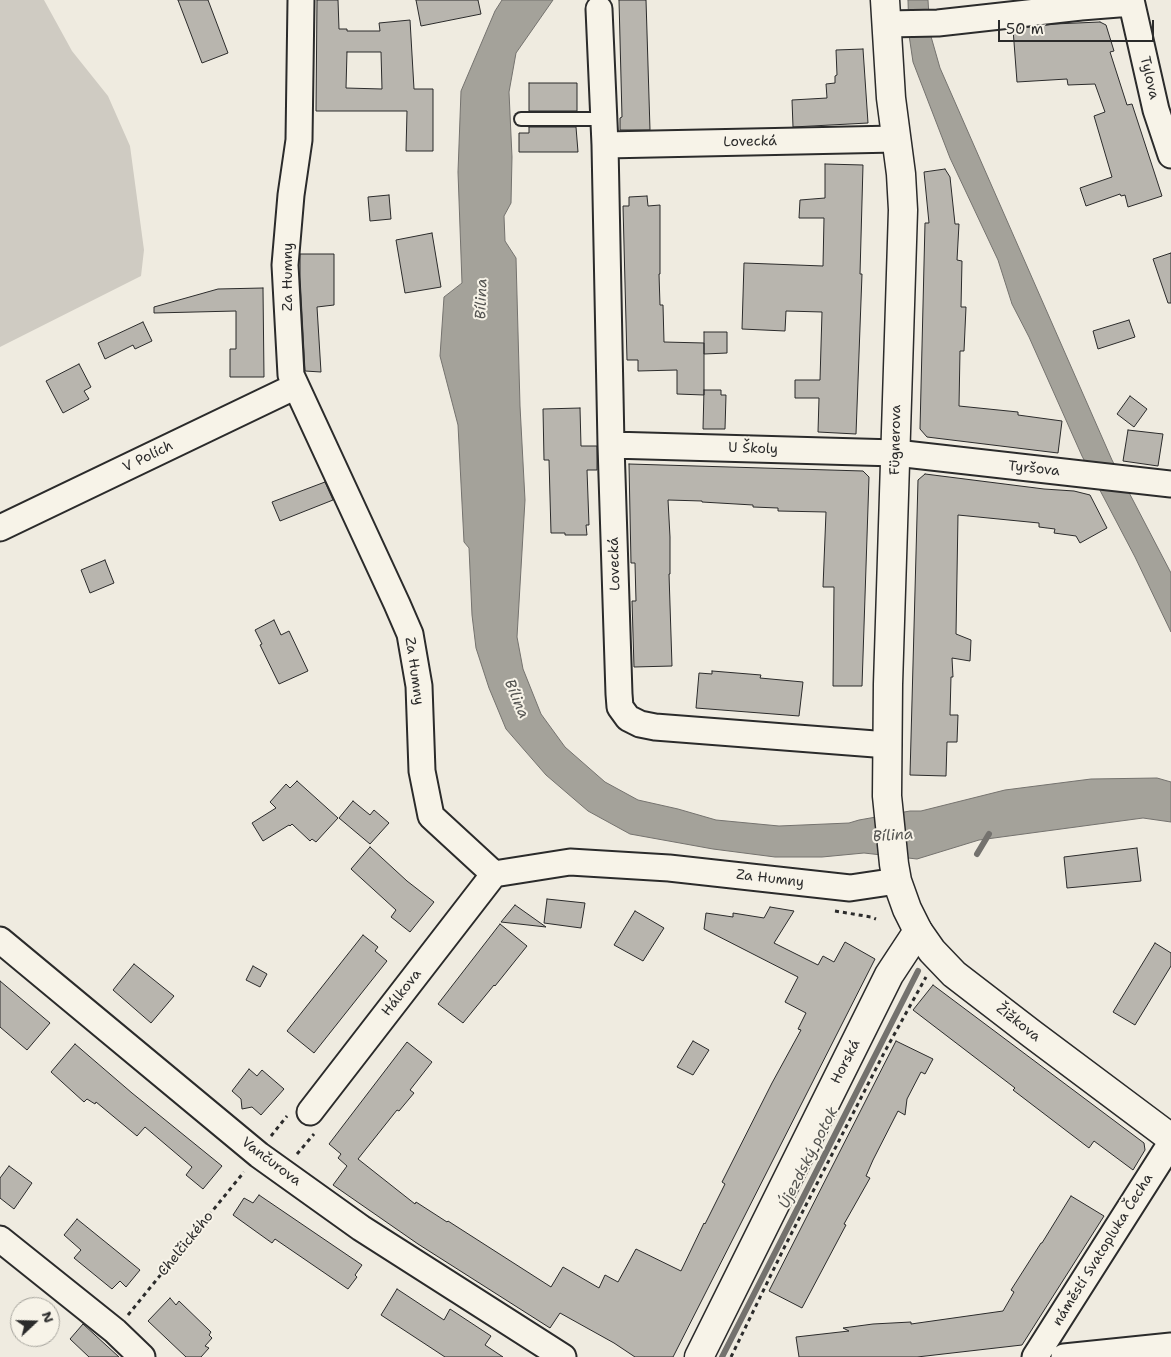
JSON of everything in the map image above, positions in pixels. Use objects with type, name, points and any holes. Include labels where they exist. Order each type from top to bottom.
[{"type":"main road","name":"Fügnerova","points":[[892,16],[892,98],[901,174],[902,210],[887,796],[896,872]]},
{"type":"main road","name":"Žižkova","points":[[896,872],[908,909],[918,931],[954,974],[1171,1138]]},
{"type":"main road","name":"Horská","points":[[699,1357],[889,975],[918,931]]},
{"type":"street","name":"Za Humny","points":[[301,0],[299,140],[291,195],[285,265],[291,375],[410,634],[419,686],[422,771],[430,816],[494,874],[570,862],[669,868],[850,888],[896,872]]},
{"type":"street","points":[[892,16],[938,23],[1080,4],[1131,1]]},
{"type":"street","name":"Tylova","points":[[1131,1],[1164,109],[1171,155]]},
{"type":"street","name":"Lovecká","points":[[599,9],[605,145],[611,446],[620,707],[628,718],[640,724],[655,727],[888,745]]},
{"type":"street","name":"Lovecká","points":[[605,145],[896,139]]},
{"type":"street","name":"V Polích","points":[[0,528],[296,386]]},
{"type":"street","name":"U Školy","points":[[611,446],[896,453]]},
{"type":"street","name":"Tyršova","points":[[896,453],[1171,484]]},
{"type":"street","name":"Hálkova","points":[[304,1120],[494,874]]},
{"type":"street","name":"Vančurova","points":[[0,940],[259,1155],[361,1228],[563,1357]]},
{"type":"street","name":"náměstí Svatopluka Čecha","points":[[1035,1357],[1171,1143]]},
{"type":"street","points":[[0,1239],[115,1331],[142,1357]]},
{"type":"street","points":[[1064,1357],[1156,1350]]},
{"type":"lane","points":[[521,119],[604,119]]},
{"type":"path","points":[[731,1357],[785,1246],[884,1053],[926,977]]},
{"type":"path","points":[[266,1143],[304,1120]]},
{"type":"path","points":[[292,1160],[304,1120]]},
{"type":"path","name":"Chelčického","points":[[122,1322],[250,1166]]},
{"type":"shaded area","points":[[0,0],[44,0],[72,51],[108,96],[130,146],[144,250],[141,276],[0,347]]},
{"type":"water","name":"Bílina","points":[[502,0],[553,0],[516,53],[509,92],[512,157],[511,203],[504,216],[505,241],[516,258],[520,406],[525,500],[517,637],[523,669],[541,714],[565,747],[605,782],[638,800],[716,820],[779,826],[849,823],[910,811],[921,811],[1005,790],[1091,779],[1157,778],[1171,782],[1171,822],[1143,818],[979,840],[917,859],[864,853],[822,857],[775,857],[713,849],[630,834],[588,811],[546,775],[506,729],[489,688],[476,648],[472,615],[469,548],[464,542],[458,425],[440,356],[444,297],[462,283],[458,172],[461,91],[495,11]]},
{"type":"water","points":[[908,0],[928,0],[930,33],[940,68],[1112,460],[1171,573],[1171,632],[1135,557],[1082,456],[1029,337],[1012,304],[998,260],[950,158],[913,62],[909,35]]},
{"type":"building","points":[[178,0],[208,0],[228,53],[202,63]]},
{"type":"building","points":[[317,0],[338,0],[339,29],[347,29],[347,31],[380,31],[379,23],[410,20],[414,89],[433,89],[433,151],[406,151],[407,111],[316,111]],"holes":[[[347,52],[381,52],[382,89],[346,88]]]},
{"type":"building","points":[[416,0],[478,0],[481,14],[421,26]]},
{"type":"building","points":[[619,0],[646,0],[650,130],[620,130],[620,118],[622,117]]},
{"type":"building","points":[[1100,22],[1106,25],[1114,51],[1110,52],[1127,105],[1132,104],[1162,196],[1128,207],[1125,195],[1121,196],[1120,194],[1086,206],[1080,188],[1112,177],[1094,116],[1105,112],[1095,84],[1068,85],[1067,79],[1017,82],[1013,29],[1054,24]]},
{"type":"building","points":[[863,49],[868,123],[793,127],[792,100],[827,98],[826,84],[835,83],[835,76],[837,75],[836,50]]},
{"type":"building","points":[[529,83],[577,83],[577,111],[529,111]]},
{"type":"building","points":[[529,127],[576,127],[578,152],[519,152],[519,133],[529,133]]},
{"type":"building","points":[[825,164],[863,165],[860,274],[862,274],[856,434],[818,432],[819,398],[795,398],[795,380],[820,380],[822,312],[786,311],[785,331],[742,329],[744,263],[823,266],[824,218],[799,218],[800,200],[825,198]]},
{"type":"building","points":[[945,169],[950,177],[955,224],[959,224],[957,260],[962,261],[961,307],[966,307],[964,351],[960,351],[959,406],[1018,412],[1018,415],[1062,421],[1058,453],[927,437],[920,429],[925,223],[929,223],[924,172]]},
{"type":"building","points":[[389,195],[391,219],[370,221],[368,197]]},
{"type":"building","points":[[647,196],[648,206],[660,205],[659,274],[660,305],[663,305],[664,342],[704,343],[704,395],[677,394],[677,370],[638,371],[638,360],[627,360],[623,206],[629,206],[629,197]]},
{"type":"building","points":[[432,233],[441,287],[405,293],[396,240]]},
{"type":"building","points":[[1171,253],[1171,303],[1168,303],[1153,259]]},
{"type":"building","points":[[300,254],[334,254],[334,305],[317,307],[321,372],[305,371]]},
{"type":"building","points":[[263,288],[264,377],[230,377],[230,349],[236,349],[236,311],[154,313],[154,307],[218,289]]},
{"type":"building","points":[[1129,320],[1135,337],[1098,349],[1093,331]]},
{"type":"building","points":[[143,322],[152,341],[135,349],[133,345],[105,359],[98,343]]},
{"type":"building","points":[[704,332],[727,332],[727,353],[704,354]]},
{"type":"building","points":[[79,364],[91,387],[84,391],[89,399],[63,413],[46,381]]},
{"type":"building","points":[[704,390],[721,390],[721,395],[726,395],[725,429],[703,429]]},
{"type":"building","points":[[1130,396],[1147,409],[1134,427],[1117,414]]},
{"type":"building","points":[[580,408],[581,446],[597,446],[597,470],[587,470],[589,525],[586,525],[587,535],[551,533],[549,460],[544,460],[543,409]]},
{"type":"building","points":[[1128,430],[1163,434],[1158,466],[1123,461]]},
{"type":"building","points":[[629,464],[863,471],[869,477],[862,686],[833,686],[834,587],[823,587],[826,512],[778,511],[778,508],[753,507],[753,505],[668,500],[672,666],[634,667],[632,601],[636,601],[635,563],[631,563]]},
{"type":"building","points":[[925,474],[1074,491],[1090,495],[1107,528],[1080,543],[1076,536],[1054,533],[1055,529],[1039,527],[1039,523],[958,515],[956,634],[971,640],[970,661],[952,658],[953,677],[951,677],[950,715],[958,715],[957,742],[947,742],[946,776],[910,775],[918,480]]},
{"type":"building","points":[[325,482],[333,500],[280,521],[272,502]]},
{"type":"building","points":[[105,560],[114,583],[90,593],[81,570]]},
{"type":"building","points":[[274,620],[281,635],[289,631],[308,671],[279,684],[260,645],[262,644],[255,630]]},
{"type":"building","points":[[712,671],[761,675],[760,678],[803,682],[799,716],[696,708],[699,673],[712,674]]},
{"type":"building","points":[[297,781],[338,818],[316,842],[312,839],[310,841],[292,824],[263,841],[252,823],[276,808],[270,802],[286,784],[290,788]]},
{"type":"building","points":[[353,801],[370,815],[374,810],[389,823],[370,844],[339,818]]},
{"type":"building","points":[[370,847],[407,881],[434,902],[410,932],[391,917],[396,910],[351,869]]},
{"type":"building","points":[[1137,848],[1141,881],[1067,888],[1064,857]]},
{"type":"building","points":[[547,899],[585,903],[581,928],[544,923]]},
{"type":"building","points":[[515,905],[546,927],[501,922]]},
{"type":"building","points":[[770,907],[794,911],[774,943],[818,965],[823,956],[834,962],[845,942],[875,959],[673,1357],[635,1357],[560,1313],[550,1328],[418,1244],[333,1185],[347,1166],[338,1158],[341,1154],[329,1144],[407,1042],[432,1062],[410,1090],[414,1093],[399,1111],[397,1110],[358,1159],[415,1204],[416,1202],[448,1221],[551,1287],[563,1267],[599,1288],[605,1275],[618,1282],[636,1249],[681,1271],[725,1184],[722,1182],[801,1030],[798,1029],[806,1013],[785,1002],[798,977],[704,929],[706,913],[733,917],[733,913],[764,918]]},
{"type":"building","points":[[635,911],[664,928],[643,961],[614,945]]},
{"type":"building","points":[[500,924],[527,946],[463,1023],[438,1004]]},
{"type":"building","points":[[363,935],[378,947],[375,951],[387,961],[314,1053],[287,1031]]},
{"type":"building","points":[[1155,943],[1171,953],[1171,966],[1135,1025],[1113,1012]]},
{"type":"building","points":[[134,964],[174,996],[151,1023],[113,990]]},
{"type":"building","points":[[253,966],[267,974],[260,987],[246,980]]},
{"type":"building","points":[[0,981],[50,1023],[27,1050],[0,1027]]},
{"type":"building","points":[[933,985],[1144,1143],[1145,1150],[1133,1170],[1094,1141],[1089,1148],[1013,1090],[1015,1088],[913,1010]]},
{"type":"building","points":[[693,1041],[709,1050],[693,1075],[677,1067]]},
{"type":"building","points":[[896,1041],[933,1059],[925,1074],[921,1072],[907,1099],[905,1115],[898,1111],[866,1176],[870,1178],[844,1224],[846,1225],[802,1308],[769,1291]]},
{"type":"building","points":[[75,1044],[222,1166],[203,1189],[186,1175],[192,1167],[145,1127],[137,1136],[96,1102],[95,1104],[87,1099],[84,1102],[51,1072]]},
{"type":"building","points":[[249,1069],[257,1076],[262,1070],[284,1089],[261,1115],[252,1107],[242,1109],[241,1099],[232,1091]]},
{"type":"building","points":[[9,1166],[32,1183],[14,1209],[0,1198],[0,1178]]},
{"type":"building","points":[[259,1195],[362,1265],[355,1275],[357,1277],[348,1289],[275,1239],[272,1243],[233,1215],[244,1198],[253,1203]]},
{"type":"building","points":[[1071,1196],[1104,1216],[1022,1345],[917,1357],[799,1357],[796,1337],[849,1331],[843,1328],[873,1324],[911,1322],[911,1324],[1003,1311],[1014,1292],[1011,1290]]},
{"type":"building","points":[[77,1219],[140,1270],[126,1287],[120,1281],[112,1289],[74,1258],[81,1250],[64,1235]]},
{"type":"building","points":[[397,1289],[444,1320],[450,1309],[491,1336],[485,1345],[503,1357],[445,1357],[381,1315]]},
{"type":"building","points":[[170,1298],[176,1305],[179,1301],[211,1332],[209,1335],[212,1338],[205,1346],[209,1348],[201,1357],[186,1357],[148,1321]]},
{"type":"building","points":[[83,1324],[119,1357],[89,1357],[70,1339]]},
{"type":"waterway","name":"Újezdský potok","points":[[977,854],[989,834]]},
{"type":"waterway","name":"Újezdský potok","points":[[722,1357],[918,971]]}]
